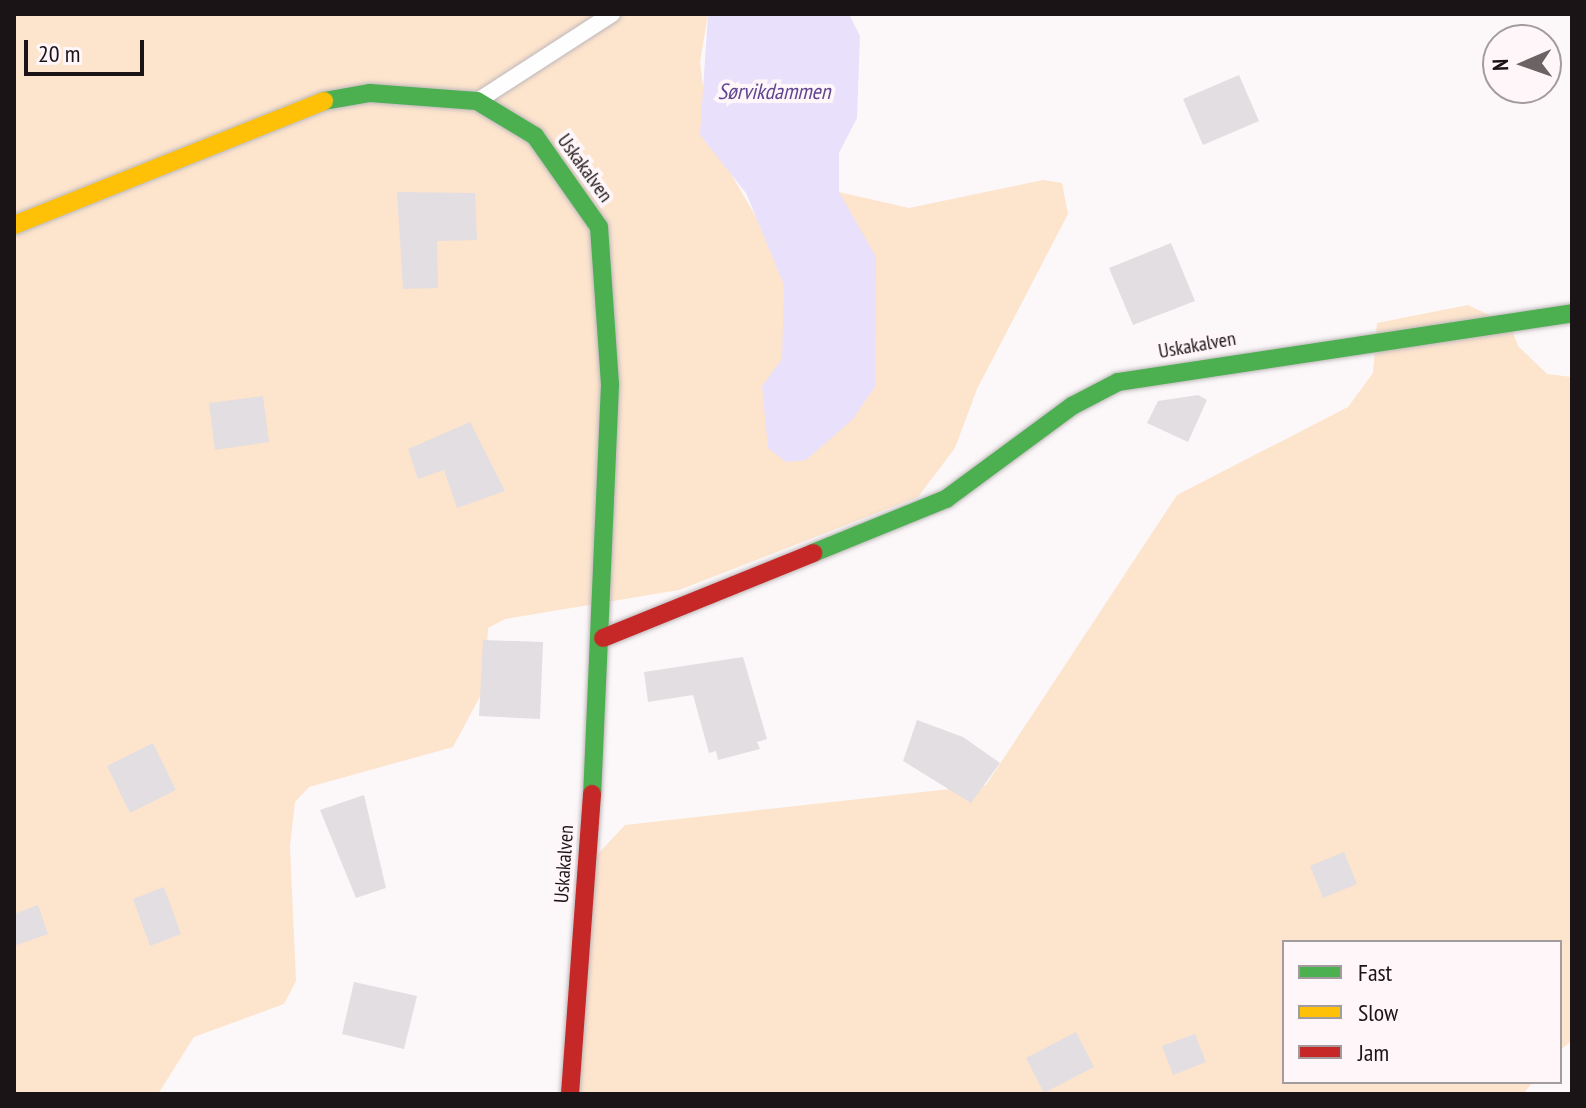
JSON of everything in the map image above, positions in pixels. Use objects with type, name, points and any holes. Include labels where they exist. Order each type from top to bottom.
[{"type":"street","name":"Uskakalven","points":[[14,225],[304,104],[370,93],[477,101],[535,136],[599,227],[610,385],[603,638],[570,1094]]},
{"type":"street","name":"Uskakalven","points":[[603,638],[946,499],[1072,406],[1118,382],[1572,313]]},
{"type":"lane","points":[[477,101],[612,14]]},
{"type":"shaded area","points":[[14,14],[708,14],[700,62],[709,136],[777,253],[786,290],[789,351],[768,448],[847,231],[839,192],[909,208],[1043,180],[1062,183],[1068,214],[977,389],[955,448],[918,497],[679,590],[505,619],[488,628],[484,689],[453,747],[309,787],[295,802],[290,846],[296,981],[284,1004],[194,1037],[158,1094],[14,1094]]},
{"type":"shaded area","points":[[1468,305],[1510,325],[1518,346],[1547,374],[1572,377],[1572,1041],[1562,1048],[1562,940],[1282,940],[1282,1084],[1531,1084],[1523,1094],[565,1094],[595,857],[625,825],[986,785],[1177,495],[1348,407],[1373,373],[1377,323]]},
{"type":"water","name":"Sørvikdammen","points":[[708,14],[849,14],[860,36],[857,118],[839,153],[839,192],[876,257],[875,387],[852,420],[806,460],[786,462],[768,448],[762,386],[782,359],[784,285],[746,193],[700,135]]},
{"type":"building","points":[[1239,75],[1259,121],[1203,145],[1183,99]]},
{"type":"building","points":[[397,192],[475,193],[477,240],[437,241],[438,288],[403,289]]},
{"type":"building","points":[[1171,243],[1195,301],[1133,325],[1109,268]]},
{"type":"building","points":[[1198,395],[1207,400],[1188,442],[1147,423],[1158,401]]},
{"type":"building","points":[[263,396],[269,442],[215,450],[209,403]]},
{"type":"building","points":[[470,422],[505,491],[457,508],[444,470],[418,479],[408,449]]},
{"type":"building","points":[[483,640],[543,642],[540,719],[479,716]]},
{"type":"building","points":[[743,657],[767,739],[757,742],[760,749],[718,760],[716,751],[709,753],[693,695],[648,702],[644,672]]},
{"type":"building","points":[[917,720],[963,737],[1000,763],[971,803],[903,761]]},
{"type":"building","points":[[153,743],[176,790],[130,813],[107,766]]},
{"type":"building","points":[[364,795],[386,888],[356,898],[320,810]]},
{"type":"building","points":[[1344,852],[1357,884],[1323,898],[1310,866]]},
{"type":"building","points":[[164,887],[181,934],[150,946],[133,899]]},
{"type":"building","points":[[38,905],[48,934],[14,946],[14,914]]},
{"type":"building","points":[[354,982],[417,996],[404,1049],[342,1034]]},
{"type":"building","points":[[1076,1032],[1094,1067],[1044,1093],[1026,1058]]},
{"type":"building","points":[[1195,1034],[1206,1062],[1173,1075],[1162,1046]]},
{"type":"traffic: fast","points":[[324,101],[370,93],[477,101],[535,136],[599,227],[610,385],[592,794]]},
{"type":"traffic: fast","points":[[813,553],[946,499],[1072,406],[1118,382],[1572,313]]},
{"type":"traffic: slow","points":[[14,225],[324,101]]},
{"type":"traffic: jam","points":[[603,638],[813,553]]},
{"type":"traffic: jam","points":[[570,1094],[592,794]]}]
